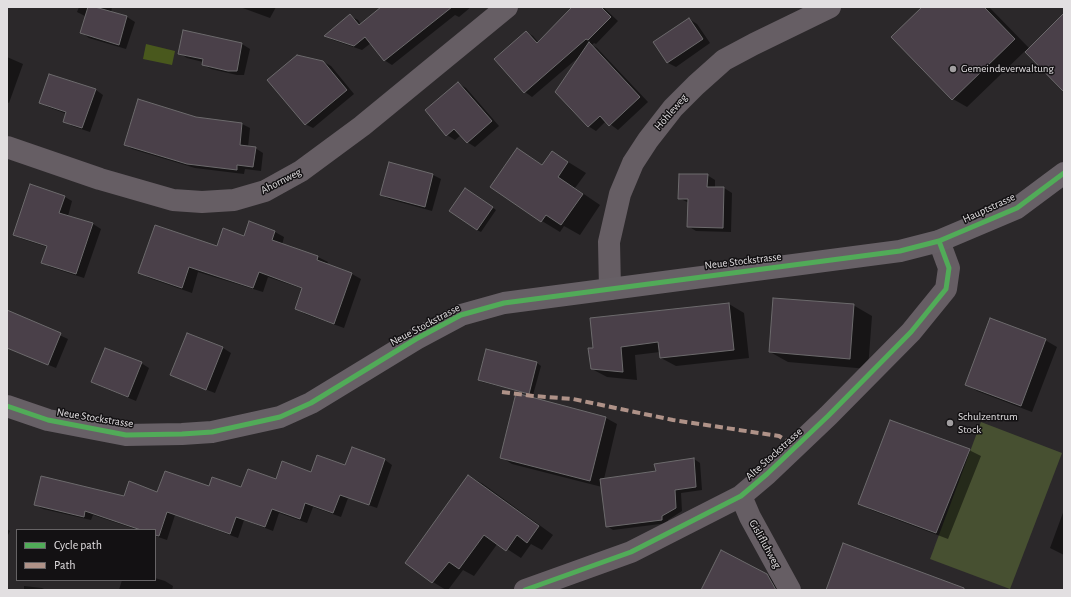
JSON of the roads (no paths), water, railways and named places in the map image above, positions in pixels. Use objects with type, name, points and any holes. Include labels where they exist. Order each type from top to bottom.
[{"type":"street","name":"Ahornweg","points":[[7,147],[100,179],[173,200],[202,202],[234,200],[265,191],[301,171],[362,126],[507,7]]},
{"type":"street","name":"Höhleweg","points":[[610,289],[609,242],[620,194],[633,163],[648,140],[673,108],[724,60],[830,7]]},
{"type":"street","name":"Hauptstrasse","points":[[939,241],[1017,208],[1064,173]]},
{"type":"street","name":"Neue Stockstrasse","points":[[7,406],[48,420],[126,435],[212,432],[280,417],[311,403],[416,339],[461,315],[504,303],[900,251],[939,241]]},
{"type":"street","name":"Alte Stockstrasse","points":[[525,590],[631,552],[741,496],[767,474],[828,416],[911,332],[946,289],[949,268],[939,241]]},
{"type":"street","name":"Gislifluhweg","points":[[741,496],[750,517],[790,590]]},
{"type":"place","name":"Gemeindeverwaltung","points":[[953,69]]},
{"type":"place","name":"Schulzentrum Stock","points":[[950,423]]}]
